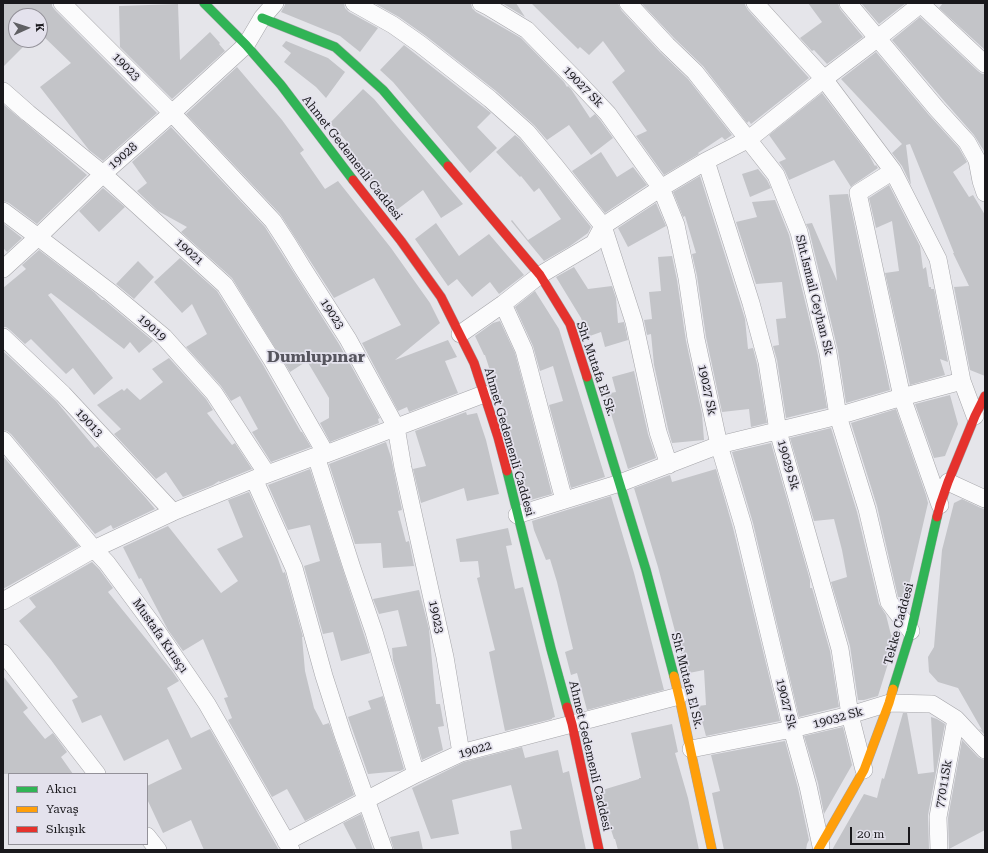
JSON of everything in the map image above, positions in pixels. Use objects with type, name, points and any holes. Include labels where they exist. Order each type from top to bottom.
[{"type":"street","name":"19023","points":[[62,3],[172,113],[273,221],[348,339],[396,427],[403,468],[445,657],[461,753]]},
{"type":"street","name":"Ahmet Gedemenli Caddesi","points":[[204,3],[246,45],[281,85],[332,154],[401,241],[441,297],[474,362],[498,437],[551,649],[572,724],[599,850]]},
{"type":"street","name":"19028","points":[[3,269],[103,174],[246,45],[262,18],[275,3]]},
{"type":"street","points":[[354,3],[393,25],[420,44],[490,99],[527,132],[603,226],[634,322],[658,432],[669,465]]},
{"type":"street","name":"19027 Sk","points":[[481,3],[527,30],[608,114],[661,188],[676,225],[687,278],[696,339],[719,445],[743,525],[792,729],[808,786],[819,848]]},
{"type":"street","name":"Sht.Ismail Ceyhan Sk","points":[[628,3],[667,45],[695,72],[776,174],[799,232],[828,353],[838,416],[867,509],[889,602],[911,631]]},
{"type":"street","points":[[755,3],[824,79],[893,171],[938,259],[962,381],[975,416]]},
{"type":"street","points":[[848,3],[937,109],[967,142],[977,160],[985,193]]},
{"type":"street","points":[[460,334],[503,304],[540,275],[594,243],[603,226],[706,161],[748,139],[921,3],[985,64]]},
{"type":"street","name":"Sht Mutafa El Sk.","points":[[262,18],[335,47],[383,90],[540,275],[570,324],[643,558],[679,696],[712,850]]},
{"type":"street","name":"19021","points":[[3,91],[103,174],[225,285],[272,360],[321,455],[352,568],[374,632],[416,774]]},
{"type":"street","name":"19029 Sk","points":[[706,161],[753,311],[766,362],[778,431],[840,649],[850,715],[864,770]]},
{"type":"street","points":[[893,171],[858,193],[902,397],[940,505]]},
{"type":"street","name":"19019","points":[[3,211],[110,292],[164,337],[214,393],[267,474],[262,476],[294,568],[343,735],[384,850]]},
{"type":"street","points":[[503,304],[524,350],[564,500]]},
{"type":"street","name":"19013","points":[[3,337],[63,394],[173,512]]},
{"type":"street","points":[[517,515],[620,483],[719,445],[838,416],[962,381]]},
{"type":"street","points":[[3,601],[94,549],[173,512],[262,476],[484,394]]},
{"type":"street","name":"Tekke Caddesi","points":[[819,848],[864,770],[889,703],[911,631],[940,505],[975,416],[985,396]]},
{"type":"street","name":"Mustafa Kırısçı","points":[[3,440],[107,563],[154,625],[207,704],[288,846]]},
{"type":"street","points":[[948,482],[985,499]]},
{"type":"street","points":[[3,653],[96,773]]},
{"type":"street","name":"19022","points":[[288,846],[367,800],[416,774],[461,753],[679,696]]},
{"type":"street","name":"19032 Sk","points":[[691,749],[792,729],[850,715],[889,703],[932,704],[956,719],[985,750]]},
{"type":"street","name":"77011Sk","points":[[939,850],[938,817],[956,719]]},
{"type":"street","points":[[148,837],[158,850]]},
{"type":"building","points":[[3,3],[52,3],[55,10],[157,113],[103,161],[89,150],[40,87],[71,63],[48,41],[48,8],[8,8],[8,48],[22,48],[3,67]]},
{"type":"building","points":[[285,3],[344,3],[345,8],[349,12],[378,28],[360,52],[340,36],[281,12]]},
{"type":"building","points":[[374,3],[471,3],[472,8],[476,12],[521,38],[564,82],[567,87],[568,86],[571,89],[590,118],[595,114],[613,138],[591,155],[569,125],[547,140],[534,125],[496,91],[426,36],[399,17]]},
{"type":"building","points":[[502,3],[516,3],[525,17]]},
{"type":"building","points":[[531,3],[618,3],[621,10],[660,52],[688,79],[732,135],[725,140],[722,137],[698,153],[699,154],[664,175],[636,136],[647,131],[612,82],[625,71],[603,41],[589,55],[580,47],[578,49]]},
{"type":"building","points":[[745,3],[748,10],[809,78],[751,124],[749,121],[747,123],[703,66],[674,38],[642,4]]},
{"type":"building","points":[[808,3],[838,3],[840,9],[863,37],[827,64],[800,38],[822,22]]},
{"type":"building","points":[[861,3],[906,3],[879,24]]},
{"type":"building","points":[[943,3],[985,3],[985,50],[939,8]]},
{"type":"building","points":[[178,4],[180,60],[210,32],[225,51],[172,99],[120,47],[119,6]]},
{"type":"building","points":[[920,17],[978,71],[985,74],[984,151],[974,135],[892,40]]},
{"type":"building","points":[[286,41],[328,58],[345,72],[326,98],[316,87],[284,62],[291,53],[282,46]]},
{"type":"building","points":[[404,45],[491,113],[477,127],[497,148],[470,173],[393,82],[380,70]]},
{"type":"building","points":[[876,52],[959,148],[967,162],[953,172],[969,197],[973,195],[985,215],[985,376],[970,370],[954,287],[969,286],[953,253],[910,144],[906,145],[911,185],[902,166],[892,153],[902,144],[841,79]]},
{"type":"building","points":[[237,67],[282,120],[304,150],[300,153],[325,189],[338,181],[391,248],[430,303],[440,323],[395,360],[448,340],[457,357],[445,361],[458,393],[409,412],[407,407],[398,411],[362,343],[401,325],[374,278],[334,298],[280,214],[186,114]]},
{"type":"building","points":[[363,89],[374,99],[463,204],[441,218],[423,190],[394,212],[360,168],[362,167],[345,145],[348,143],[330,123]]},
{"type":"building","points":[[822,93],[869,155],[875,166],[876,165],[878,168],[851,187],[834,160],[789,180],[779,162],[786,159],[769,135]]},
{"type":"building","points":[[3,104],[87,175],[37,224],[9,203],[3,201]]},
{"type":"building","points":[[171,127],[265,227],[339,344],[380,418],[378,419],[379,423],[330,442],[320,423],[329,418],[329,398],[307,361],[290,372],[232,278],[181,232],[187,227],[158,211],[137,191],[147,183],[132,162]]},
{"type":"building","points":[[515,135],[520,139],[591,227],[588,233],[570,246],[544,261],[511,221],[512,220],[528,240],[561,219],[539,188],[534,192],[521,176],[520,177],[496,152]]},
{"type":"building","points":[[601,152],[617,177],[633,167],[647,185],[605,213],[572,171]]},
{"type":"building","points":[[758,169],[767,180],[771,188],[750,197],[742,174]]},
{"type":"building","points":[[700,176],[745,319],[748,349],[753,348],[757,364],[767,423],[751,427],[749,409],[722,412],[706,337],[697,276],[692,254],[696,253],[685,216],[683,217],[673,192]]},
{"type":"building","points":[[889,185],[920,246],[923,269],[926,267],[929,287],[934,289],[948,362],[940,359],[945,375],[910,385],[885,273],[899,271],[892,221],[876,228],[869,198]]},
{"type":"building","points":[[103,188],[125,207],[99,232],[79,211]]},
{"type":"building","points":[[848,194],[890,390],[846,403],[838,351],[809,230],[806,224],[812,223],[837,281],[829,195]]},
{"type":"building","points":[[775,200],[789,235],[818,355],[827,408],[786,418],[777,360],[773,346],[779,345],[776,319],[786,318],[782,282],[756,284],[736,222],[757,217],[752,202]]},
{"type":"building","points":[[656,203],[666,226],[628,247],[618,228]]},
{"type":"building","points":[[3,223],[22,238],[7,252],[3,248]]},
{"type":"building","points":[[436,223],[459,256],[489,234],[524,275],[499,294],[490,282],[472,297],[457,279],[448,286],[415,239]]},
{"type":"building","points":[[39,250],[94,292],[153,341],[139,353],[130,342],[124,349],[51,293],[48,295],[113,378],[94,395],[73,368],[66,374],[31,339],[25,344],[10,330],[3,327],[3,288],[26,269],[22,265]]},
{"type":"building","points":[[672,256],[686,341],[702,414],[704,440],[672,443],[654,365],[651,334],[647,335],[644,320],[652,319],[649,292],[661,291],[658,257]]},
{"type":"building","points":[[180,258],[217,291],[263,365],[311,447],[271,462],[252,432],[258,429],[240,396],[231,401],[221,386],[186,347],[207,334],[192,304],[182,313],[154,282]]},
{"type":"building","points":[[138,261],[154,277],[134,299],[116,284]]},
{"type":"building","points":[[574,267],[588,289],[612,286],[616,298],[618,323],[624,322],[628,340],[605,347],[601,332],[587,337],[581,318],[556,277]]},
{"type":"building","points":[[535,291],[559,329],[605,477],[571,488],[549,405],[563,401],[553,366],[540,371],[533,346],[515,307]]},
{"type":"building","points":[[500,321],[515,353],[552,494],[527,501],[510,433],[485,355],[475,336],[493,323]]},
{"type":"building","points":[[3,351],[56,401],[95,448],[98,446],[155,509],[113,529],[111,525],[95,534],[11,434],[3,430]]},
{"type":"building","points":[[169,358],[206,399],[213,410],[207,413],[232,445],[235,443],[252,469],[220,482],[219,481],[213,485],[183,497],[166,472],[156,479],[114,434],[121,429],[97,405],[122,389],[124,391],[127,388],[140,400],[163,382],[152,369]]},
{"type":"building","points":[[634,371],[648,434],[656,458],[628,469],[605,394],[616,392],[612,377]]},
{"type":"building","points":[[950,395],[958,424],[945,456],[934,458],[915,404]]},
{"type":"building","points":[[896,409],[928,503],[906,598],[898,597],[877,506],[851,423]]},
{"type":"building","points":[[466,412],[467,415],[477,413],[486,440],[499,494],[467,501],[464,488],[421,503],[413,469],[426,466],[415,431]]},
{"type":"building","points":[[831,428],[857,512],[879,604],[886,615],[894,644],[878,696],[864,700],[858,700],[850,646],[831,582],[847,577],[834,519],[814,521],[790,438]]},
{"type":"building","points":[[386,442],[391,457],[402,510],[398,511],[406,542],[409,541],[414,566],[383,568],[381,543],[355,544],[329,464]]},
{"type":"building","points":[[771,443],[810,580],[810,588],[812,588],[830,651],[839,707],[799,717],[753,523],[732,452]]},
{"type":"building","points":[[3,456],[79,546],[3,589]]},
{"type":"building","points":[[310,469],[370,653],[341,661],[333,632],[323,634],[304,566],[320,561],[310,525],[288,530],[268,485]]},
{"type":"building","points":[[716,469],[733,528],[780,721],[706,736],[698,706],[706,705],[704,670],[689,673],[684,653],[681,654],[658,567],[634,488],[670,475],[672,482]]},
{"type":"building","points":[[249,492],[283,573],[285,572],[303,637],[305,671],[314,708],[323,725],[329,723],[354,795],[305,821],[287,789],[272,797],[228,720],[232,718],[224,698],[228,697],[203,639],[183,651],[168,630],[123,547],[168,526],[221,593],[238,581],[217,549],[243,537],[228,500]]},
{"type":"building","points":[[611,496],[634,573],[664,690],[587,710],[577,673],[571,675],[565,652],[573,649],[557,582],[550,559],[546,560],[532,521]]},
{"type":"building","points":[[962,499],[985,509],[985,735],[979,729],[982,730],[958,688],[938,682],[929,672],[928,657],[934,647],[942,550],[954,503]]},
{"type":"building","points":[[508,528],[512,545],[506,546],[515,589],[523,587],[555,717],[505,731],[489,652],[495,650],[477,578],[480,577],[478,561],[460,562],[456,539]]},
{"type":"building","points":[[92,562],[99,569],[113,588],[108,592],[179,681],[167,688],[191,738],[210,729],[279,850],[204,850],[191,820],[163,833],[148,801],[148,786],[182,769],[168,739],[124,761],[101,715],[82,723],[72,700],[78,697],[51,660],[19,621],[36,607],[29,598]]},
{"type":"building","points":[[419,590],[429,629],[436,704],[440,704],[444,726],[438,727],[443,750],[422,760],[393,660],[392,648],[407,646],[398,610],[379,614],[373,599]]},
{"type":"building","points":[[3,676],[28,708],[23,712],[45,739],[53,733],[67,752],[61,757],[72,773],[3,774]]},
{"type":"building","points":[[383,696],[404,769],[400,771],[368,774],[348,717],[371,709],[368,701]]},
{"type":"building","points":[[903,713],[907,713],[918,774],[934,772],[931,717],[945,724],[928,815],[929,850],[832,850],[864,794],[877,798]]},
{"type":"building","points":[[672,724],[678,752],[675,753],[688,798],[699,850],[618,850],[599,791],[641,778],[631,733]]},
{"type":"building","points":[[843,727],[852,765],[824,814],[818,783],[804,736]]},
{"type":"building","points":[[962,740],[978,757],[985,760],[985,830],[949,849],[948,818]]},
{"type":"building","points":[[785,741],[798,788],[809,840],[806,850],[724,850],[712,793],[720,791],[711,755]]},
{"type":"building","points":[[522,747],[525,758],[558,750],[563,773],[569,771],[586,850],[512,850],[510,831],[522,829],[511,785],[452,800],[459,834],[431,839],[412,788],[464,762]]},
{"type":"building","points":[[361,814],[373,850],[357,850],[343,823]]},
{"type":"building","points":[[419,831],[423,850],[394,850],[390,837]]},
{"type":"traffic: fast","points":[[204,3],[246,45],[281,85],[353,180]]},
{"type":"traffic: fast","points":[[262,18],[335,47],[383,90],[448,166]]},
{"type":"traffic: fast","points":[[587,377],[646,570],[674,676]]},
{"type":"traffic: fast","points":[[507,471],[551,649],[567,707]]},
{"type":"traffic: fast","points":[[893,689],[911,631],[937,517]]},
{"type":"traffic: slow","points":[[674,676],[712,850]]},
{"type":"traffic: slow","points":[[818,850],[864,770],[893,689]]},
{"type":"traffic: jam","points":[[448,166],[540,275],[570,324],[587,377]]},
{"type":"traffic: jam","points":[[353,180],[401,241],[441,297],[474,363],[498,437],[507,471]]},
{"type":"traffic: jam","points":[[937,517],[948,482],[975,416],[985,396]]},
{"type":"traffic: jam","points":[[567,707],[599,850]]},
{"type":"district","name":"Dumlupınar","points":[[316,357]]}]
